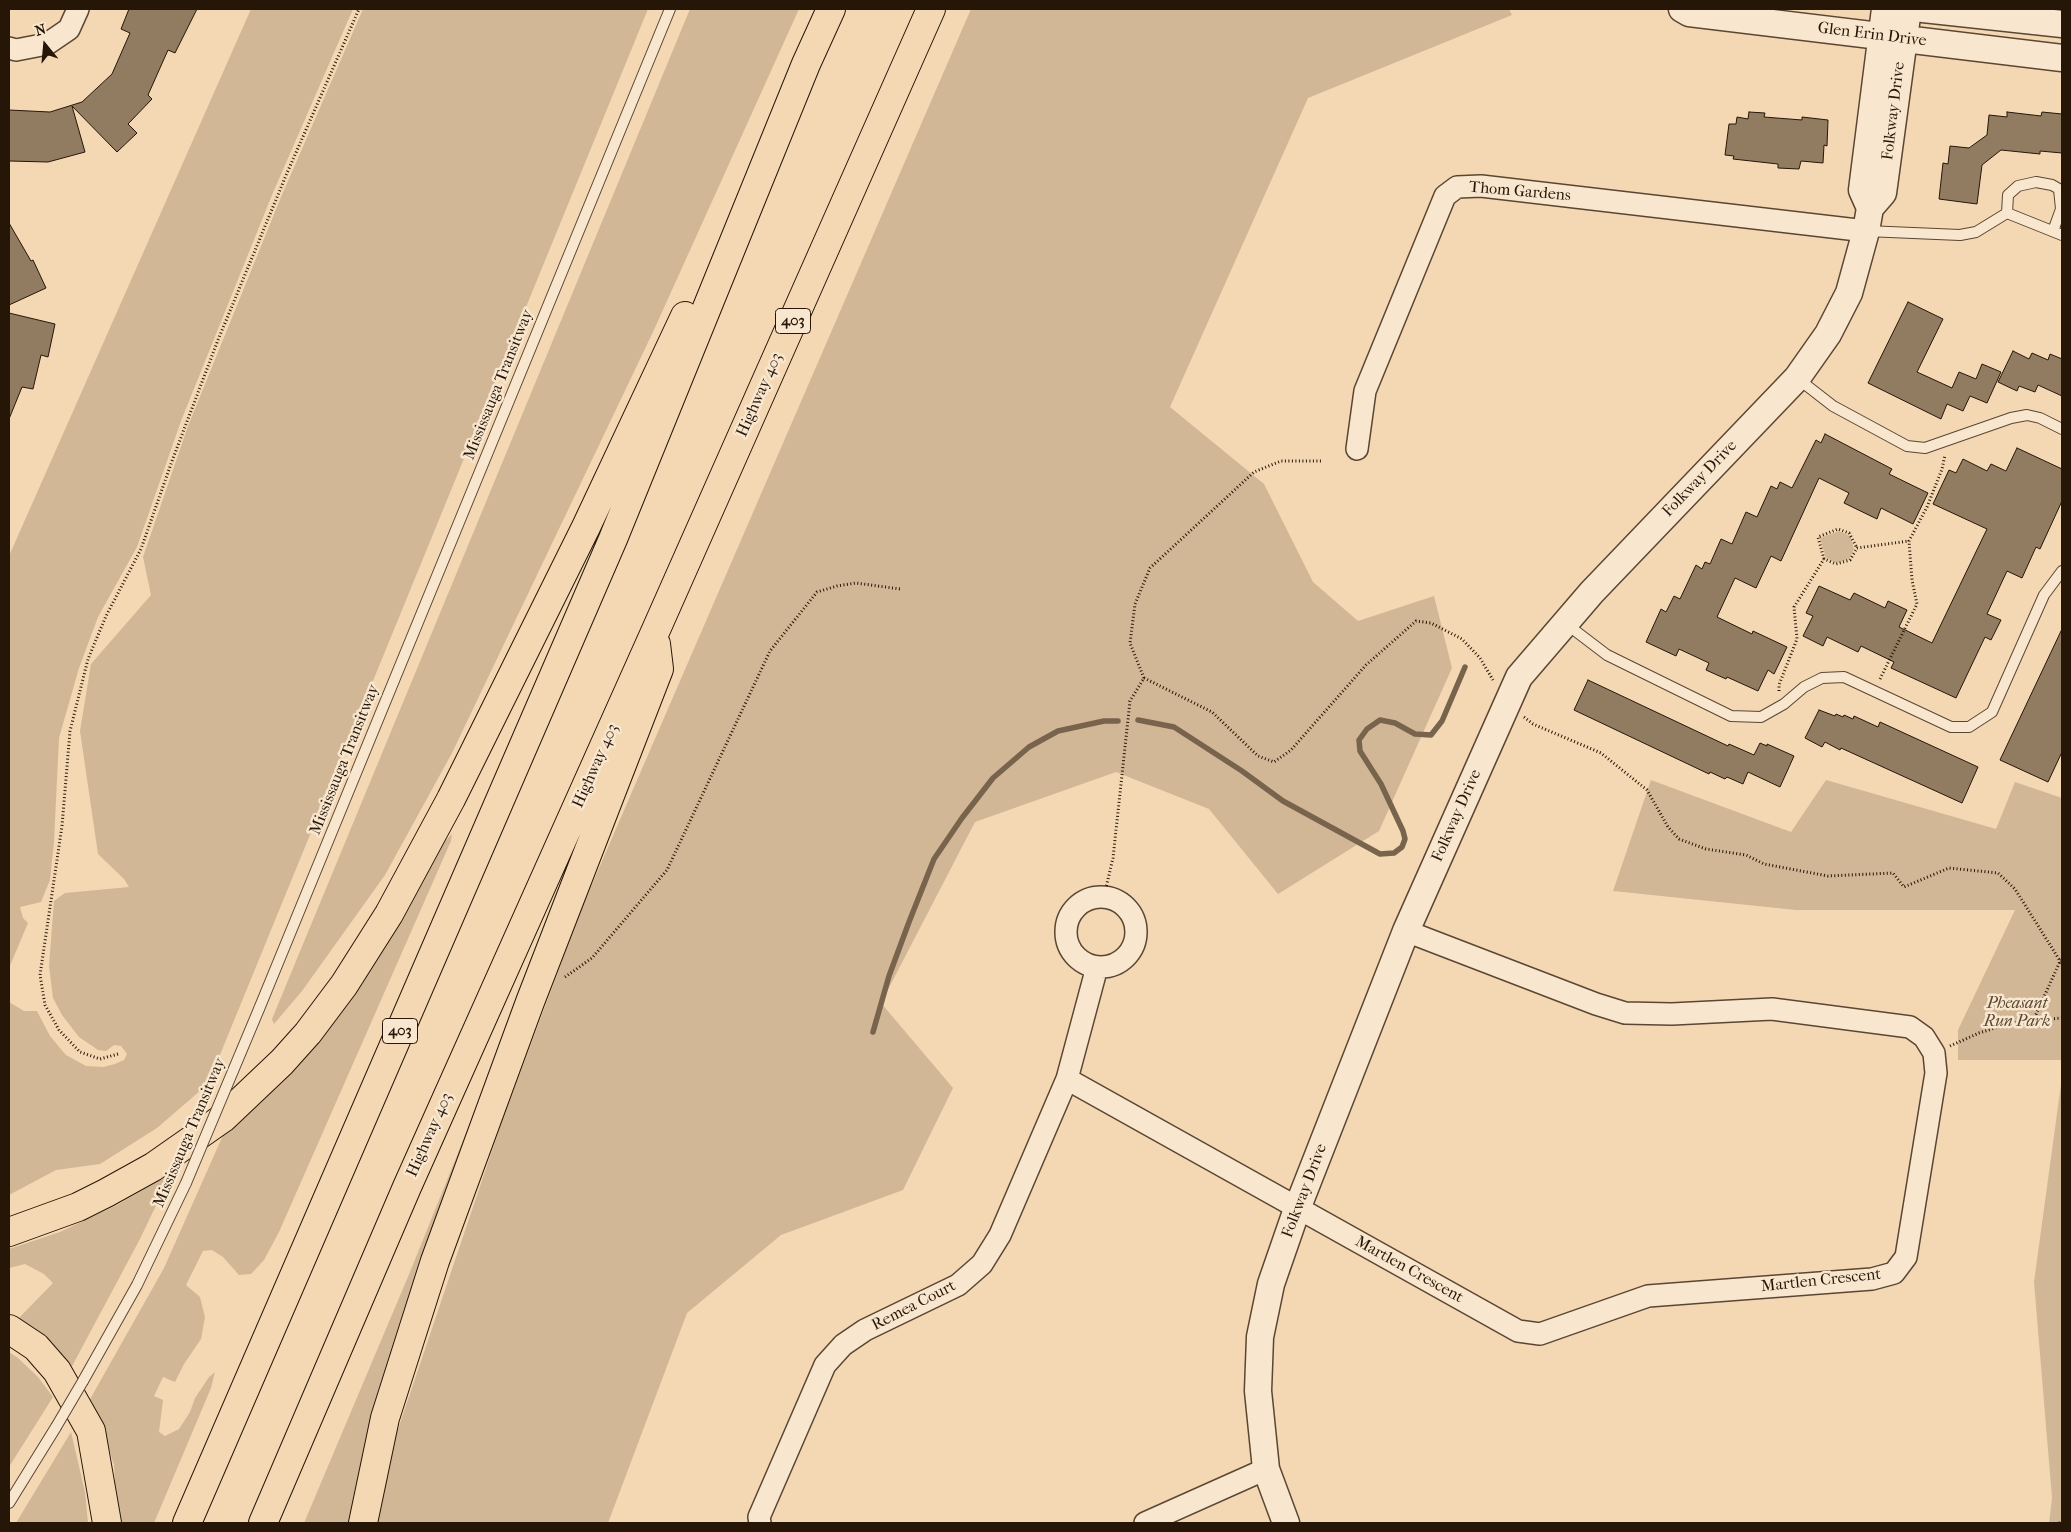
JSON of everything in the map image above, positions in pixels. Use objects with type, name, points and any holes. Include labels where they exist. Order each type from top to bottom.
[{"type":"highway","name":"403","points":[[187,1523],[613,539],[806,64],[831,9]]},
{"type":"highway","name":"Highway 403","points":[[263,1523],[407,1187],[931,9]]},
{"type":"highway","points":[[9,1232],[78,1207],[106,1193],[153,1167],[223,1118],[282,1062],[308,1033],[344,985],[413,872],[491,720],[586,527],[806,64]]},
{"type":"highway","points":[[363,1523],[385,1418],[435,1261],[530,1002],[659,670],[655,632]]},
{"type":"highway","points":[[9,1329],[36,1347],[58,1371],[91,1431],[107,1523]]},
{"type":"street","points":[[9,48],[16,50],[47,44],[69,29],[78,9]]},
{"type":"street","name":"Glen Erin Drive","points":[[1682,9],[1689,13],[2062,58]]},
{"type":"street","name":"Folkway Drive","points":[[1884,9],[1892,38]]},
{"type":"street","name":"Folkway Drive","points":[[1286,1523],[1266,1469],[1258,1391],[1260,1337],[1271,1284],[1297,1208],[1406,931],[1519,677],[1564,622],[1797,378],[1828,334],[1849,293],[1868,219],[1862,190],[1892,38],[1908,9]]},
{"type":"street","name":"Glen Erin Drive","points":[[1923,9],[2062,24]]},
{"type":"street","name":"Thom Gardens","points":[[1357,449],[1365,391],[1445,196],[1457,187],[1480,186],[1868,219]]},
{"type":"street","points":[[1104,896],[1118,900],[1128,909],[1135,922],[1136,935],[1132,948],[1123,960],[1111,966],[1097,967],[1084,963],[1073,954],[1067,942],[1066,928],[1070,915],[1078,904],[1090,898],[1104,896]]},
{"type":"street","points":[[1406,931],[1596,1004],[1625,1013],[1672,1014],[1772,1009],[1802,1012],[1910,1028],[1924,1037],[1934,1053]]},
{"type":"street","name":"Remea Court","points":[[760,1523],[759,1517],[825,1365],[843,1345],[865,1330],[958,1285],[982,1264],[1000,1235],[1068,1080],[1097,967]]},
{"type":"street","name":"Martlen Crescent","points":[[1068,1080],[1518,1331],[1540,1334],[1648,1296],[1872,1279],[1894,1273],[1906,1257],[1936,1073],[1934,1053]]},
{"type":"street","points":[[1145,1523],[1266,1469]]},
{"type":"lane","name":"Mississauga Transitway","points":[[9,1503],[83,1382],[137,1285],[186,1183],[670,9]]},
{"type":"lane","points":[[2036,182],[2052,185],[2059,189],[2061,209],[2058,233],[2007,213],[2008,195],[2018,186],[2036,182]]},
{"type":"lane","points":[[1868,219],[1960,235],[1976,232],[2007,213]]},
{"type":"lane","points":[[1797,378],[1833,406],[1907,446],[1925,448],[1947,442],[2011,418],[2027,415],[2040,418],[2062,429]]},
{"type":"lane","points":[[1564,622],[1607,654],[1731,716],[1761,717],[1780,706],[1804,687],[1822,678],[1844,677],[1951,727],[1969,727],[1992,712],[2044,595],[2062,570]]},
{"type":"path","points":[[118,1054],[100,1059],[80,1052],[59,1030],[45,1005],[40,975],[62,826],[70,731],[88,659],[106,616],[141,549],[218,340],[287,173],[359,9]]},
{"type":"path","points":[[1874,691],[1917,604],[1912,580],[1909,542],[1942,469],[1947,442]]},
{"type":"path","points":[[1323,461],[1281,461],[1254,472],[1150,568],[1135,604],[1130,643],[1144,678],[1212,712],[1258,756],[1274,762],[1291,750],[1366,665],[1416,621],[1431,623],[1462,639],[1480,658],[1508,703],[1533,724],[1601,753],[1647,790],[1668,827],[1679,840],[1706,849],[1746,855],[1764,864],[1828,876],[1893,873],[1904,887],[1949,868],[1998,873],[2015,889],[2061,962]]},
{"type":"path","points":[[1780,706],[1779,685],[1797,639],[1794,607],[1824,560],[1818,537],[1838,529],[1849,533],[1857,548]]},
{"type":"path","points":[[1857,548],[1909,542]]},
{"type":"path","points":[[1824,560],[1836,564],[1850,560],[1857,548]]},
{"type":"path","points":[[561,980],[592,958],[667,870],[770,651],[817,592],[856,583],[900,589]]},
{"type":"path","points":[[1104,896],[1113,858],[1130,701],[1144,678]]},
{"type":"path","points":[[2033,1021],[2062,957]]},
{"type":"path","points":[[1934,1053],[1979,1033],[2011,1023],[2062,1018]]},
{"type":"green space","points":[[251,9],[353,9],[272,195],[181,421],[137,547],[98,617],[79,668],[59,738],[54,842],[50,880],[41,902],[20,907],[23,918],[28,923],[9,968],[9,556]]},
{"type":"green space","points":[[363,9],[648,9],[208,1084],[157,1128],[100,1164],[56,1170],[9,1195],[9,1002],[24,1011],[37,1011],[50,1036],[66,1055],[86,1066],[103,1067],[115,1064],[124,1060],[127,1054],[121,1046],[114,1045],[106,1051],[98,1050],[79,1037],[62,1015],[53,998],[49,966],[54,901],[65,893],[129,887],[124,879],[98,854],[80,731],[91,664],[151,595],[143,557],[188,426],[281,197]]},
{"type":"green space","points":[[690,9],[799,9],[653,332],[452,753],[385,875],[302,991],[274,1024],[272,1019]]},
{"type":"green space","points":[[971,9],[1509,9],[1512,15],[1308,98],[1170,407],[1264,484],[1313,582],[1358,621],[1434,596],[1452,668],[1379,831],[1278,894],[1209,809],[1116,772],[975,822],[881,1003],[953,1088],[903,1190],[781,1235],[687,1313],[608,1523],[377,1523],[393,1444],[500,1127],[583,905]]},
{"type":"green space","points":[[1839,531],[1850,536],[1854,549],[1849,559],[1837,563],[1826,558],[1820,538]]},
{"type":"green space","name":"Pheasant Run Park","points":[[1651,780],[1791,832],[1826,780],[1996,829],[2015,782],[2062,798],[2062,1060],[1958,1060],[1958,1030],[2015,910],[1796,910],[1613,891]]},
{"type":"green space","points":[[452,834],[451,841],[279,1232],[264,1260],[251,1274],[239,1275],[223,1257],[212,1250],[203,1251],[186,1285],[200,1297],[205,1317],[201,1339],[184,1364],[175,1382],[163,1377],[154,1396],[163,1400],[159,1432],[165,1436],[179,1429],[190,1412],[195,1398],[209,1377],[215,1372],[211,1388],[154,1523],[117,1523],[114,1465],[101,1424],[89,1401],[164,1268],[224,1133],[269,1094],[310,1051],[342,1011],[382,951],[445,841]]},
{"type":"green space","points":[[2062,1077],[2062,1523],[2049,1523],[2052,1498],[2034,1282]]},
{"type":"green space","points":[[474,1113],[479,1116],[352,1523],[304,1523],[410,1272]]},
{"type":"green space","points":[[171,1174],[140,1239],[70,1370],[17,1320],[53,1283],[44,1274],[25,1264],[9,1268],[9,1249],[60,1232],[117,1205]]},
{"type":"green space","points":[[9,1352],[38,1377],[53,1397],[9,1467]]},
{"type":"green space","points":[[71,1432],[85,1492],[88,1523],[16,1523]]},
{"type":"building","points":[[129,9],[197,9],[175,53],[168,50],[148,95],[152,99],[128,124],[137,133],[117,152],[72,106],[85,152],[48,162],[9,161],[9,110],[50,112],[82,102],[112,74],[130,33],[121,29]]},
{"type":"building","points":[[1749,112],[1765,113],[1764,117],[1802,120],[1802,117],[1828,120],[1827,146],[1824,145],[1823,163],[1801,161],[1799,169],[1778,168],[1778,164],[1733,159],[1734,156],[1725,155],[1729,124],[1736,124],[1737,117],[1748,119]]},
{"type":"building","points":[[2007,112],[2041,116],[2042,112],[2062,114],[2062,153],[2040,151],[2040,154],[2001,150],[1982,165],[1977,204],[1939,199],[1943,163],[1948,164],[1950,146],[1969,148],[1987,135],[1989,115],[2007,117]]},
{"type":"building","points":[[9,223],[31,261],[33,260],[46,288],[9,305]]},
{"type":"building","points":[[1908,302],[1943,319],[1917,372],[1952,388],[1959,372],[1976,379],[1982,364],[2001,372],[1987,403],[1970,396],[1963,411],[1947,404],[1941,419],[1868,383]]},
{"type":"building","points":[[9,313],[55,324],[48,357],[41,355],[33,389],[22,387],[9,419]]},
{"type":"building","points":[[2013,351],[2029,359],[2032,353],[2048,360],[2050,354],[2062,359],[2062,396],[2038,385],[2035,392],[2019,386],[2017,391],[1998,382]]},
{"type":"building","points":[[1825,434],[1892,469],[1889,474],[1928,493],[1913,524],[1881,508],[1877,519],[1844,503],[1849,493],[1819,478],[1781,561],[1771,556],[1756,588],[1735,578],[1717,617],[1752,634],[1753,631],[1787,647],[1774,674],[1768,670],[1758,691],[1706,670],[1709,663],[1679,649],[1676,656],[1646,642],[1661,609],[1666,612],[1674,596],[1680,599],[1696,565],[1702,569],[1705,562],[1710,564],[1721,539],[1732,544],[1746,512],[1757,517],[1771,486],[1777,489],[1780,482],[1792,488],[1816,440],[1821,443]]},
{"type":"building","points":[[2017,448],[2062,469],[2062,501],[2040,549],[2036,547],[2022,578],[2007,571],[1987,614],[2001,620],[1991,640],[1985,637],[1956,698],[1891,668],[1894,662],[1861,646],[1858,652],[1827,637],[1823,646],[1803,636],[1813,616],[1806,613],[1819,586],[1850,600],[1854,593],[1885,608],[1888,601],[1907,610],[1899,627],[1932,643],[1987,529],[1933,504],[1949,470],[1956,473],[1963,459],[1987,471],[1991,464],[2006,471]]},
{"type":"building","points":[[2062,629],[2062,752],[2048,782],[2000,760]]},
{"type":"building","points":[[1588,680],[1728,746],[1729,744],[1754,755],[1760,743],[1767,746],[1767,744],[1794,756],[1780,787],[1748,772],[1743,784],[1710,772],[1709,774],[1574,710]]},
{"type":"building","points":[[1819,710],[1835,716],[1836,714],[1843,717],[1844,715],[1853,719],[1854,716],[1878,727],[1880,722],[1978,767],[1962,803],[1841,748],[1840,750],[1825,742],[1822,747],[1805,738]]},
{"type":"waterway","points":[[1138,720],[1174,727],[1242,771],[1283,801],[1380,854],[1394,853],[1402,847],[1405,839],[1403,831],[1381,784],[1360,751],[1359,740],[1367,729],[1380,720],[1395,723],[1415,734],[1431,735],[1442,721],[1465,667]]},
{"type":"waterway","points":[[873,1032],[889,976],[934,859],[962,818],[993,778],[1029,747],[1058,731],[1104,721],[1118,721]]}]
